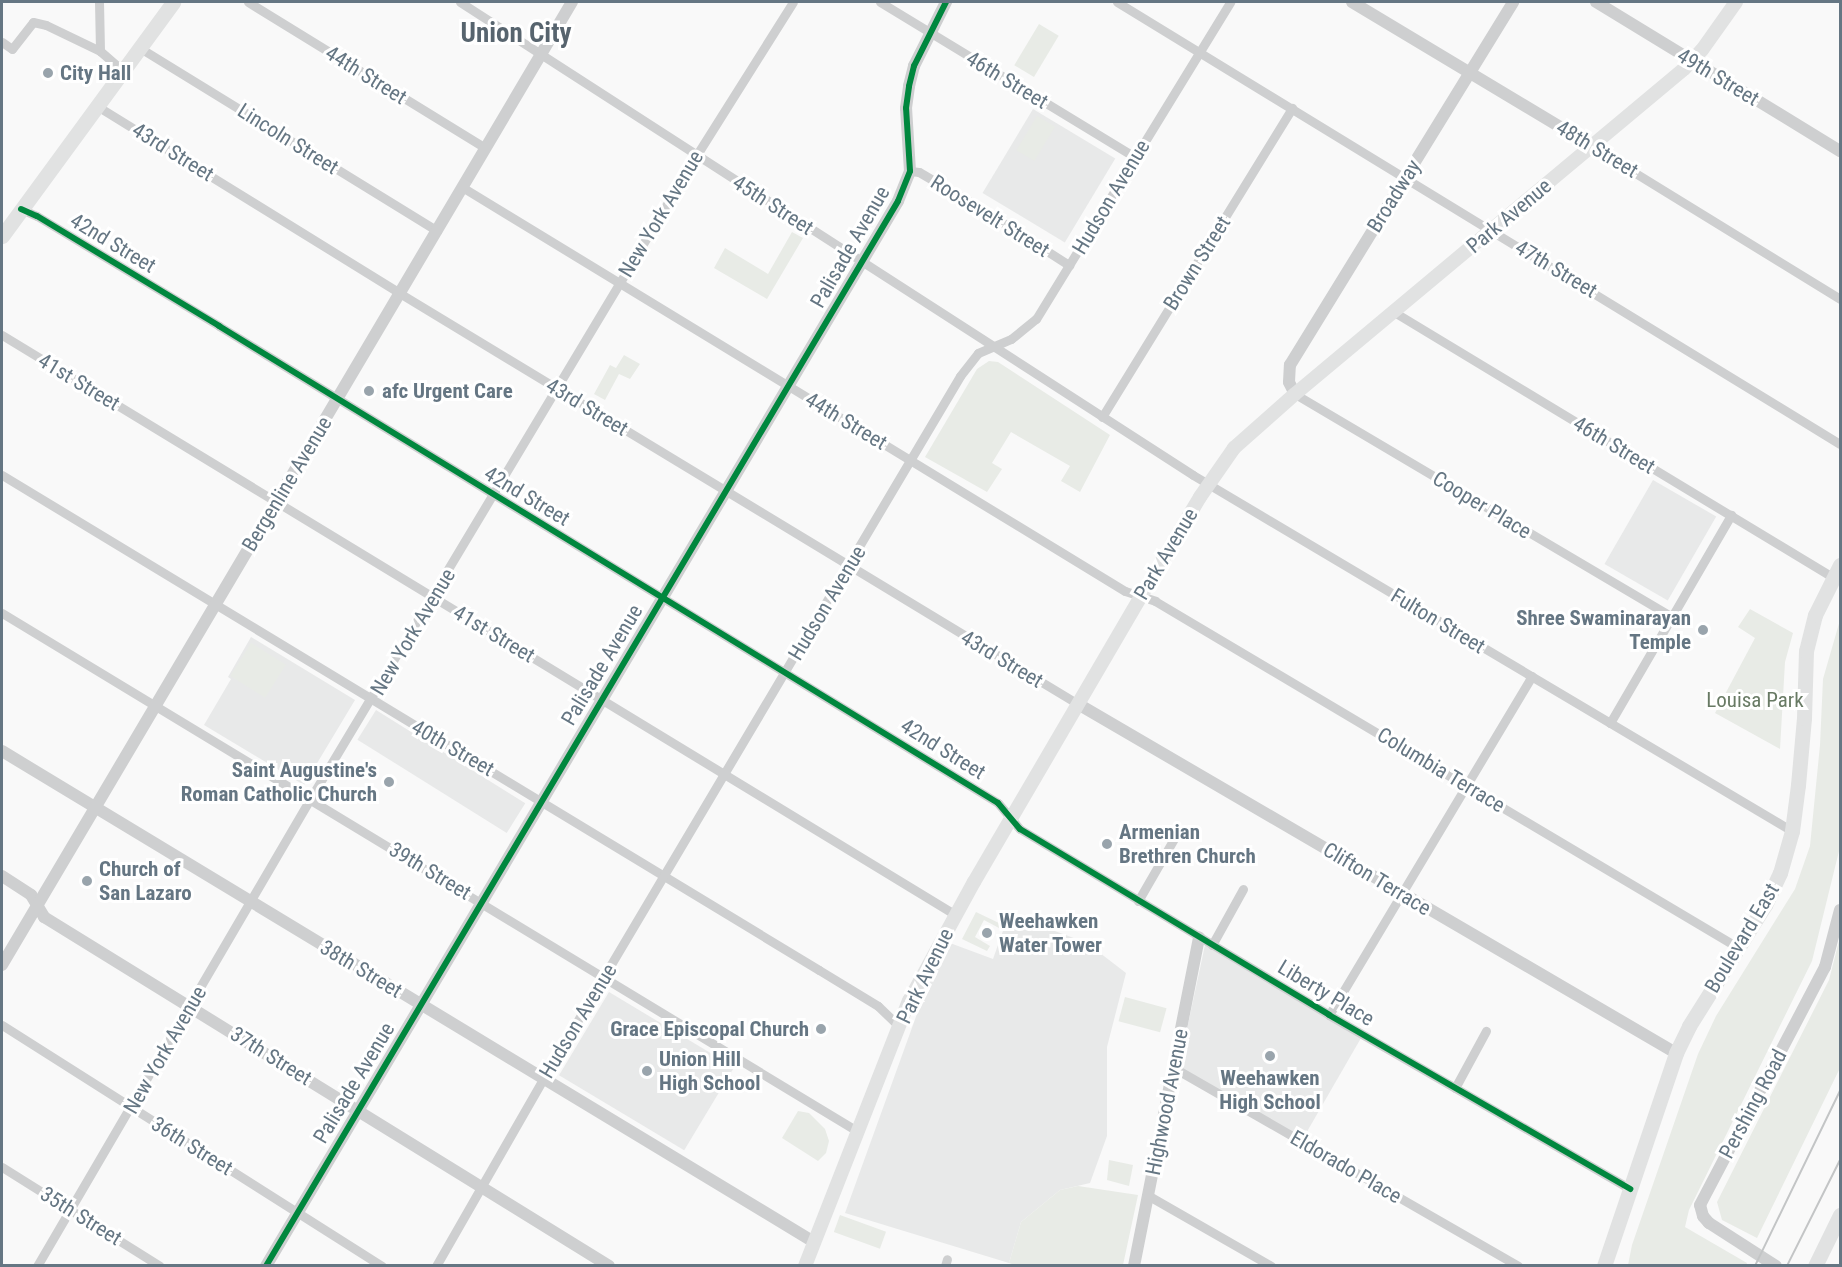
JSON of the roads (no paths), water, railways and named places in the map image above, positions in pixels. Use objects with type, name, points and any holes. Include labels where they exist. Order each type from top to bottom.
[{"type":"main road","points":[[2,236],[173,2]]},
{"type":"main road","name":"Park Avenue","points":[[806,1266],[909,1001],[1012,817],[1141,596],[1209,484],[1234,448],[1295,394],[1593,147],[1692,61],[1737,2]]},
{"type":"main road","name":"Boulevard East","points":[[1604,1266],[1676,1053],[1689,1026],[1765,905],[1780,873],[1792,831],[1804,718],[1806,651],[1815,615],[1838,571]]},
{"type":"main road","points":[[1815,1266],[1840,1215]]},
{"type":"street","points":[[99,2],[100,51]]},
{"type":"street","name":"44th Street","points":[[248,2],[484,148]]},
{"type":"street","name":"45th Street","points":[[460,2],[992,347],[1209,484]]},
{"type":"street","name":"Bergenline Avenue","points":[[2,965],[572,2]]},
{"type":"street","name":"New York Avenue","points":[[37,1266],[252,902],[310,799],[372,700],[696,156],[793,2]]},
{"type":"street","name":"46th Street","points":[[880,2],[1136,157]]},
{"type":"street","name":"Palisade Avenue","points":[[266,1266],[540,799],[898,201],[910,171],[906,108],[909,86],[914,66],[946,2]]},
{"type":"street","name":"47th Street","points":[[1117,2],[1840,444]]},
{"type":"street","name":"Hudson Avenue","points":[[436,1266],[543,1079],[912,461],[960,376],[978,353],[1011,339],[1036,319],[1230,2]]},
{"type":"street","name":"48th Street","points":[[1352,2],[1840,299]]},
{"type":"street","name":"Broadway","points":[[1295,394],[1289,382],[1290,365],[1513,2]]},
{"type":"street","name":"49th Street","points":[[1596,2],[1840,151]]},
{"type":"street","points":[[2,42],[12,49],[33,22],[46,25],[100,51],[123,70]]},
{"type":"street","name":"Lincoln Street","points":[[140,48],[437,231]]},
{"type":"street","name":"43rd Street","points":[[97,106],[724,491],[1078,704]]},
{"type":"street","name":"Brown Street","points":[[1102,417],[1292,108]]},
{"type":"street","name":"Roosevelt Street","points":[[910,171],[918,172],[975,205],[1070,265]]},
{"type":"street","name":"44th Street","points":[[462,187],[1125,591],[1141,596]]},
{"type":"street","name":"42nd Street","points":[[21,209],[38,216],[337,400],[786,671],[998,802],[1012,817]]},
{"type":"street","name":"46th Street","points":[[1394,312],[1731,515],[1838,571]]},
{"type":"street","name":"41st Street","points":[[2,335],[956,915]]},
{"type":"street","name":"Cooper Place","points":[[1295,394],[1670,616]]},
{"type":"street","name":"40th Street","points":[[2,475],[665,875],[878,1006],[900,1027]]},
{"type":"street","name":"Fulton Street","points":[[1209,484],[1792,831]]},
{"type":"street","points":[[1610,723],[1670,616],[1731,515]]},
{"type":"street","name":"Columbia Terrace","points":[[1141,596],[1155,601],[1739,948]]},
{"type":"street","name":"39th Street","points":[[2,613],[857,1131]]},
{"type":"street","points":[[1329,1015],[1532,676]]},
{"type":"street","name":"Clifton Terrace","points":[[1078,704],[1676,1053]]},
{"type":"street","name":"38th Street","points":[[2,751],[814,1242]]},
{"type":"street","name":"Liberty Place","points":[[1012,817],[1020,829],[1138,901],[1329,1015],[1630,1189]]},
{"type":"street","points":[[1138,901],[1179,830]]},
{"type":"street","name":"37th Street","points":[[2,876],[32,895],[44,917],[609,1266]]},
{"type":"street","points":[[1212,945],[1243,889]]},
{"type":"street","name":"Pershing Road","points":[[1776,1266],[1724,1234],[1703,1216],[1700,1205],[1704,1193],[1825,967],[1840,910]]},
{"type":"street","name":"Highwood Avenue","points":[[1134,1266],[1199,937]]},
{"type":"street","name":"36th Street","points":[[2,1025],[382,1266]]},
{"type":"street","points":[[1455,1088],[1486,1031]]},
{"type":"street","name":"Eldorado Place","points":[[1174,1068],[1518,1266]]},
{"type":"street","name":"35th Street","points":[[2,1167],[160,1266]]},
{"type":"street","points":[[1149,1196],[1271,1266]]},
{"type":"tram line","points":[[1755,1266],[1840,1091]]},
{"type":"tram line","points":[[1787,1266],[1840,1160]]},
{"type":"place","name":"City Hall","points":[[48,73]]},
{"type":"place","name":"afc Urgent Care","points":[[369,391]]},
{"type":"place","name":"Shree Swaminarayan Temple","points":[[1703,630]]},
{"type":"place","name":"Saint Augustine's Roman Catholic Church","points":[[389,782]]},
{"type":"place","name":"Armenian Brethren Church","points":[[1107,844]]},
{"type":"place","name":"Church of San Lazaro","points":[[87,881]]},
{"type":"place","name":"Weehawken Water Tower","points":[[987,933]]},
{"type":"place","name":"Grace Episcopal Church","points":[[821,1029]]},
{"type":"place","name":"Weehawken High School","points":[[1270,1056]]},
{"type":"place","name":"Union Hill High School","points":[[647,1071]]},
{"type":"district","name":"Union City","points":[[516,34]]},
{"type":"park label","name":"Louisa Park","points":[[1755,700]]}]
